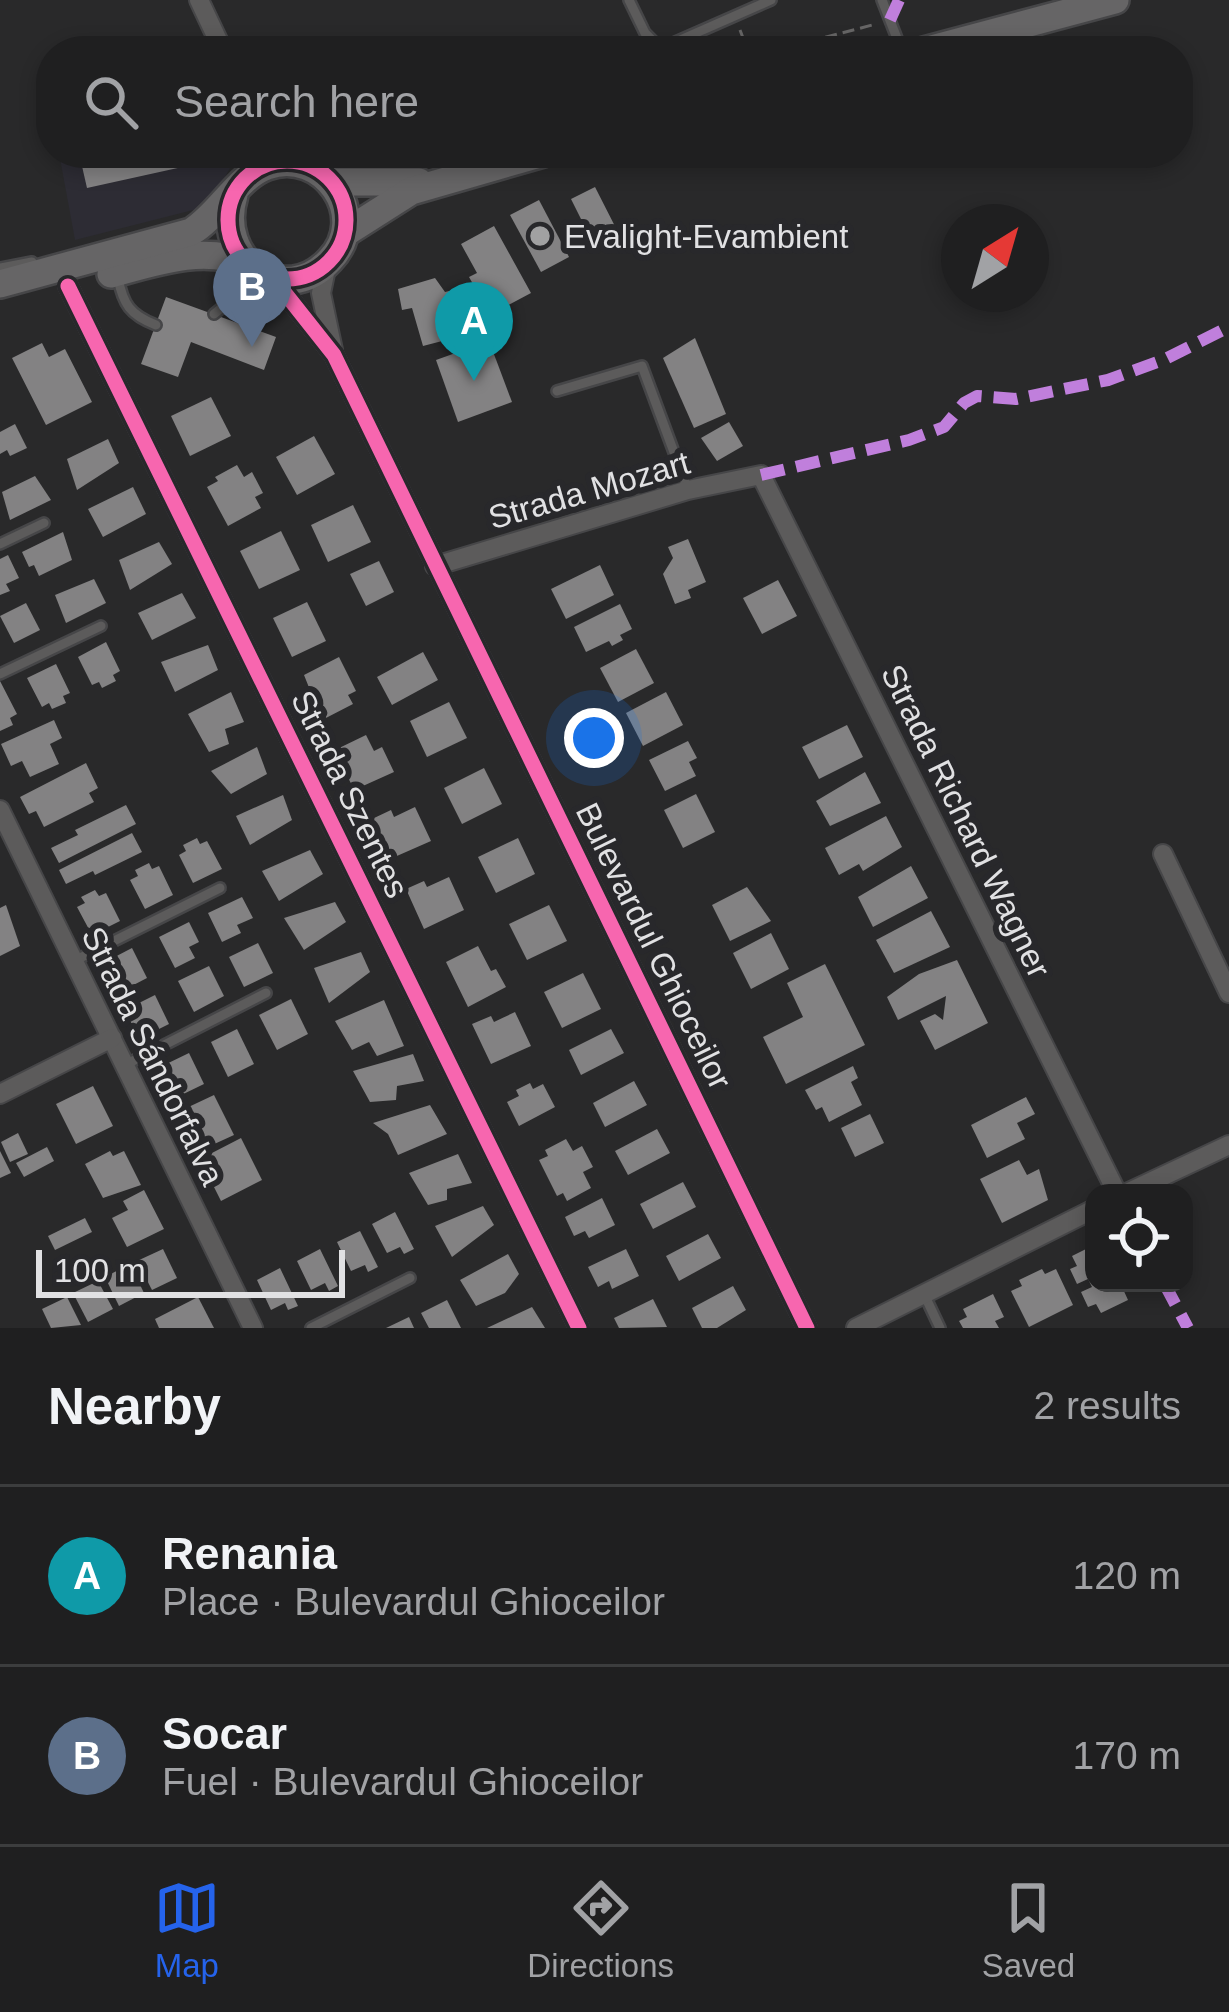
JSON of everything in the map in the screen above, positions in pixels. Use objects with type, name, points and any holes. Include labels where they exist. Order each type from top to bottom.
[{"type":"main road","points":[[980,36],[1115,0]]},
{"type":"main road","points":[[310,168],[332,182],[341,197],[345,233]]},
{"type":"main road","points":[[0,302],[198,254],[215,254],[292,279],[311,274],[327,264],[345,233],[411,191],[487,168]]},
{"type":"main road","points":[[0,284],[191,232],[242,176]]},
{"type":"main road","points":[[242,176],[228,212],[229,231],[261,272]]},
{"type":"main road","points":[[332,182],[374,185],[453,177]]},
{"type":"street","points":[[199,0],[216,36]]},
{"type":"street","name":"Bulevardul Ghioceilor","points":[[327,264],[321,293],[334,355],[807,1328]]},
{"type":"street","name":"Bulevardul Ghioceilor","points":[[261,272],[334,355]]},
{"type":"street","name":"Strada Szentes","points":[[68,286],[579,1328]]},
{"type":"street","name":"Strada Mozart","points":[[435,566],[688,490],[761,475]]},
{"type":"street","name":"Strada Richard Wagner","points":[[761,475],[1113,1184]]},
{"type":"street","name":"Strada Sándorfalva","points":[[0,810],[253,1328]]},
{"type":"street","points":[[1163,854],[1229,993]]},
{"type":"street","points":[[0,1094],[112,1038]]},
{"type":"street","points":[[1146,1184],[1229,1145]]},
{"type":"street","points":[[856,1328],[1085,1214]]},
{"type":"lane","points":[[629,0],[648,36]]},
{"type":"lane","points":[[689,36],[771,0]]},
{"type":"lane","points":[[882,0],[896,36]]},
{"type":"lane","points":[[0,268],[65,255],[89,262]]},
{"type":"lane","points":[[117,272],[124,304],[134,315],[156,325]]},
{"type":"lane","points":[[214,314],[261,272]]},
{"type":"lane","points":[[556,391],[642,366],[688,490]]},
{"type":"lane","points":[[0,544],[44,523]]},
{"type":"lane","points":[[0,674],[101,626]]},
{"type":"lane","points":[[74,961],[220,888]]},
{"type":"lane","points":[[124,1065],[266,993]]},
{"type":"lane","points":[[311,1328],[410,1278]]},
{"type":"lane","points":[[924,1294],[940,1328]]},
{"type":"path","points":[[734,16],[742,36]]},
{"type":"path","points":[[830,36],[890,20]]},
{"type":"shaded area","points":[[62,168],[230,168],[209,206],[75,240]]},
{"type":"building","points":[[82,168],[178,168],[87,188]]},
{"type":"building","points":[[595,187],[624,244],[609,251],[604,240],[594,245],[571,199]]},
{"type":"building","name":"Evalight-Evambient","points":[[539,200],[569,257],[541,272],[510,215]]},
{"type":"building","points":[[494,226],[531,293],[499,310],[491,295],[482,300],[469,277],[477,273],[461,244]]},
{"type":"building","points":[[435,278],[445,292],[470,286],[492,328],[423,346],[412,308],[402,310],[398,289]]},
{"type":"building","points":[[166,297],[276,337],[264,370],[191,342],[178,377],[141,364]]},
{"type":"building","points":[[695,338],[726,414],[694,428],[663,358]]},
{"type":"building","points":[[489,341],[512,402],[458,422],[436,360]]},
{"type":"building","points":[[42,343],[49,357],[65,349],[92,402],[46,425],[12,358]]},
{"type":"building","points":[[211,397],[231,436],[190,456],[171,416]]},
{"type":"building","points":[[729,422],[743,446],[717,461],[701,438]]},
{"type":"building","points":[[15,424],[27,448],[10,456],[7,450],[0,454],[0,432]]},
{"type":"building","points":[[314,436],[335,474],[297,495],[276,457]]},
{"type":"building","points":[[108,439],[119,463],[77,490],[67,459]]},
{"type":"building","points":[[237,465],[244,477],[252,472],[263,493],[255,497],[261,508],[228,526],[207,487]]},
{"type":"building","points":[[35,476],[51,500],[10,520],[2,492]]},
{"type":"building","points":[[133,487],[146,514],[103,537],[88,509]]},
{"type":"building","points":[[353,505],[371,542],[328,562],[311,525]]},
{"type":"building","points":[[281,531],[300,570],[259,589],[240,551]]},
{"type":"building","points":[[63,532],[72,560],[39,576],[22,552]]},
{"type":"building","points":[[688,539],[706,582],[688,590],[691,598],[675,604],[663,574],[673,558],[668,547]]},
{"type":"building","points":[[159,542],[172,564],[130,590],[119,560]]},
{"type":"building","points":[[8,555],[19,578],[6,584],[10,591],[0,595],[0,559]]},
{"type":"building","points":[[379,561],[394,592],[366,606],[350,574]]},
{"type":"building","points":[[600,565],[614,595],[566,619],[551,589]]},
{"type":"building","points":[[94,579],[106,603],[66,623],[55,595]]},
{"type":"building","points":[[778,580],[797,616],[762,634],[743,598]]},
{"type":"building","points":[[182,593],[196,618],[152,640],[138,613]]},
{"type":"building","points":[[307,602],[326,641],[292,657],[273,618]]},
{"type":"building","points":[[26,603],[40,630],[14,643],[0,616]]},
{"type":"building","points":[[620,604],[632,629],[612,646],[609,641],[586,652],[574,627]]},
{"type":"building","points":[[106,642],[120,671],[113,675],[116,681],[102,688],[99,682],[92,685],[78,657]]},
{"type":"building","points":[[208,645],[218,670],[175,692],[161,662]]},
{"type":"building","points":[[636,649],[654,683],[618,702],[600,668]]},
{"type":"building","points":[[423,652],[438,680],[392,705],[377,677]]},
{"type":"building","points":[[339,657],[356,691],[348,695],[353,704],[322,720],[304,675]]},
{"type":"building","points":[[56,664],[70,693],[63,696],[66,703],[52,709],[49,703],[42,707],[27,678]]},
{"type":"building","points":[[0,681],[17,714],[10,718],[13,725],[0,731]]},
{"type":"building","points":[[231,692],[244,722],[225,729],[229,744],[209,752],[188,714]]},
{"type":"building","points":[[666,692],[683,725],[643,746],[626,713]]},
{"type":"building","points":[[449,702],[467,738],[427,757],[410,721]]},
{"type":"building","points":[[54,720],[62,738],[50,744],[59,764],[30,777],[22,761],[11,766],[1,744]]},
{"type":"building","points":[[847,725],[863,757],[819,779],[802,747]]},
{"type":"building","points":[[366,735],[374,751],[382,747],[394,772],[354,790],[335,750]]},
{"type":"building","points":[[688,741],[697,758],[689,762],[696,776],[665,791],[649,760]]},
{"type":"building","points":[[257,747],[267,774],[231,794],[211,771]]},
{"type":"building","points":[[86,763],[98,788],[89,793],[94,802],[44,827],[36,811],[29,814],[20,797]]},
{"type":"building","points":[[484,768],[502,804],[462,824],[444,788]]},
{"type":"building","points":[[865,772],[881,803],[830,826],[816,801]]},
{"type":"building","points":[[696,794],[715,832],[683,848],[664,810]]},
{"type":"building","points":[[283,795],[292,820],[250,845],[236,816]]},
{"type":"building","points":[[126,805],[136,824],[59,863],[51,848],[78,835],[75,830]]},
{"type":"building","points":[[415,807],[431,841],[390,859],[372,819],[391,810],[394,817]]},
{"type":"building","points":[[886,816],[902,847],[863,871],[859,864],[839,875],[825,848]]},
{"type":"building","points":[[132,833],[142,852],[66,884],[59,870]]},
{"type":"building","points":[[197,838],[200,844],[207,841],[222,869],[193,883],[179,855],[186,851],[183,845]]},
{"type":"building","points":[[518,838],[535,874],[496,893],[478,857]]},
{"type":"building","points":[[310,850],[323,874],[279,901],[262,871]]},
{"type":"building","points":[[149,863],[152,869],[159,866],[173,895],[145,909],[130,880],[138,876],[135,870]]},
{"type":"building","points":[[911,866],[928,898],[873,927],[858,897]]},
{"type":"building","points":[[449,877],[464,910],[424,929],[406,889],[424,881],[427,887]]},
{"type":"building","points":[[747,887],[771,921],[730,941],[712,905]]},
{"type":"building","points":[[95,890],[99,896],[106,893],[120,921],[92,935],[77,907],[85,903],[81,897]]},
{"type":"building","points":[[242,897],[253,918],[237,925],[241,933],[222,942],[208,913]]},
{"type":"building","points":[[335,902],[346,922],[304,950],[284,918]]},
{"type":"building","points":[[6,905],[20,946],[0,956],[0,908]]},
{"type":"building","points":[[549,905],[567,941],[527,960],[509,924]]},
{"type":"building","points":[[931,911],[950,947],[894,973],[876,940]]},
{"type":"building","points":[[189,922],[199,942],[189,947],[195,958],[175,968],[159,937]]},
{"type":"building","points":[[771,933],[789,969],[751,989],[733,953]]},
{"type":"building","points":[[258,943],[273,973],[244,987],[229,957]]},
{"type":"building","points":[[478,946],[506,987],[468,1007],[446,962]]},
{"type":"building","points":[[132,948],[147,978],[120,992],[105,962]]},
{"type":"building","points":[[361,952],[370,972],[329,1003],[314,968]]},
{"type":"building","points":[[957,960],[988,1023],[935,1050],[920,1021],[935,1014],[943,1020],[946,996],[898,1020],[887,997],[919,974]]},
{"type":"building","points":[[825,964],[865,1045],[786,1084],[763,1037],[803,1017],[787,983]]},
{"type":"building","points":[[209,966],[224,996],[194,1012],[178,981]]},
{"type":"building","points":[[583,973],[601,1009],[562,1028],[544,992]]},
{"type":"building","points":[[155,995],[169,1024],[139,1039],[125,1010]]},
{"type":"building","points":[[291,999],[308,1034],[277,1050],[259,1015]]},
{"type":"building","points":[[384,1000],[404,1046],[377,1056],[369,1042],[352,1050],[335,1021]]},
{"type":"building","points":[[515,1012],[531,1046],[491,1064],[472,1024],[491,1016],[494,1022]]},
{"type":"building","points":[[237,1029],[254,1064],[228,1077],[211,1042]]},
{"type":"building","points":[[611,1029],[624,1053],[581,1075],[569,1050]]},
{"type":"building","points":[[189,1053],[204,1084],[171,1100],[156,1069]]},
{"type":"building","points":[[413,1054],[424,1081],[397,1086],[396,1100],[370,1102],[353,1071]]},
{"type":"building","points":[[853,1066],[858,1078],[851,1082],[862,1105],[829,1122],[805,1090]]},
{"type":"building","points":[[634,1081],[647,1105],[605,1127],[593,1103]]},
{"type":"building","points":[[530,1083],[533,1089],[543,1084],[555,1107],[519,1126],[507,1102]]},
{"type":"building","points":[[93,1086],[113,1126],[76,1144],[56,1104]]},
{"type":"building","points":[[214,1095],[234,1135],[199,1151],[193,1139],[198,1136],[180,1111]]},
{"type":"building","points":[[1026,1097],[1035,1114],[1017,1123],[1025,1139],[987,1158],[971,1125]]},
{"type":"building","points":[[430,1105],[447,1134],[398,1155],[388,1134],[373,1123]]},
{"type":"building","points":[[870,1114],[884,1143],[855,1157],[841,1128]]},
{"type":"building","points":[[657,1129],[670,1153],[628,1175],[615,1151]]},
{"type":"building","points":[[18,1133],[28,1154],[10,1162],[1,1142]]},
{"type":"building","points":[[241,1138],[262,1180],[221,1201],[205,1169],[216,1164],[210,1154]]},
{"type":"building","points":[[566,1139],[573,1151],[582,1146],[593,1167],[583,1172],[591,1188],[567,1201],[563,1193],[557,1196],[539,1160],[548,1156],[545,1150]]},
{"type":"building","points":[[47,1147],[54,1161],[24,1177],[16,1163]]},
{"type":"building","points":[[0,1151],[11,1173],[0,1178]]},
{"type":"building","points":[[110,1151],[113,1156],[124,1151],[141,1185],[103,1198],[85,1164]]},
{"type":"building","points":[[458,1154],[472,1183],[447,1189],[447,1200],[428,1205],[409,1173]]},
{"type":"building","points":[[1019,1160],[1027,1175],[1039,1169],[1048,1200],[1002,1223],[980,1179]]},
{"type":"building","points":[[683,1182],[696,1207],[653,1229],[640,1204]]},
{"type":"building","points":[[144,1190],[164,1229],[127,1247],[112,1218],[128,1210],[123,1201]]},
{"type":"building","points":[[602,1198],[615,1225],[589,1238],[585,1231],[574,1236],[565,1217]]},
{"type":"building","points":[[483,1206],[494,1225],[452,1257],[435,1226]]},
{"type":"building","points":[[395,1212],[414,1249],[404,1254],[400,1247],[387,1253],[372,1224]]},
{"type":"building","points":[[85,1218],[92,1232],[55,1250],[48,1236]]},
{"type":"building","points":[[360,1231],[378,1267],[368,1272],[365,1265],[351,1271],[337,1242]]},
{"type":"building","points":[[708,1234],[721,1258],[679,1281],[666,1256]]},
{"type":"building","points":[[163,1249],[177,1278],[152,1290],[137,1261]]},
{"type":"building","points":[[320,1249],[338,1286],[329,1291],[325,1283],[311,1290],[297,1261]]},
{"type":"building","points":[[626,1249],[639,1276],[612,1289],[609,1281],[598,1287],[588,1267]]},
{"type":"building","points":[[1085,1250],[1085,1280],[1077,1284],[1070,1269],[1077,1266],[1072,1256]]},
{"type":"building","points":[[508,1254],[519,1274],[505,1293],[476,1306],[460,1280]]},
{"type":"building","points":[[130,1264],[144,1293],[119,1306],[105,1277]]},
{"type":"building","points":[[280,1268],[298,1306],[288,1310],[285,1303],[271,1310],[257,1280]]},
{"type":"building","points":[[1042,1269],[1045,1274],[1056,1269],[1073,1305],[1029,1327],[1011,1291],[1022,1286],[1019,1280]]},
{"type":"building","points":[[98,1281],[113,1309],[88,1322],[73,1293]]},
{"type":"building","points":[[733,1286],[746,1310],[717,1328],[702,1328],[692,1308]]},
{"type":"building","points":[[1081,1292],[1124,1292],[1128,1300],[1101,1313],[1096,1304],[1088,1307]]},
{"type":"building","points":[[993,1294],[1004,1317],[995,1321],[999,1328],[963,1328],[959,1321],[967,1317],[963,1309]]},
{"type":"building","points":[[67,1297],[81,1325],[51,1328],[42,1309]]},
{"type":"building","points":[[198,1297],[214,1328],[159,1328],[155,1319]]},
{"type":"building","points":[[653,1299],[667,1327],[619,1328],[614,1318]]},
{"type":"building","points":[[447,1300],[461,1328],[429,1328],[421,1313]]},
{"type":"building","points":[[532,1307],[545,1328],[487,1328]]},
{"type":"building","points":[[409,1317],[414,1328],[386,1328]]},
{"type":"marked path","points":[[890,20],[899,0]]},
{"type":"marked path","points":[[761,475],[909,440],[944,427],[964,403],[977,396],[1016,399],[1108,380],[1163,360],[1229,327]]},
{"type":"marked path","points":[[1169,1292],[1188,1328]]},
{"type":"cycle path","points":[[261,168],[238,187],[228,220],[238,253],[254,269],[287,279],[320,269],[336,253],[346,220]]},
{"type":"cycle path","points":[[313,168],[336,187],[346,220]]},
{"type":"cycle path","points":[[273,278],[334,355],[807,1328]]},
{"type":"cycle path","points":[[68,286],[579,1328]]},
{"type":"place","name":"Evalight-Evambient","points":[[540,236]]},
{"type":"place","name":"Socar","points":[[252,347]]},
{"type":"place","name":"Renania","points":[[474,381]]}]
